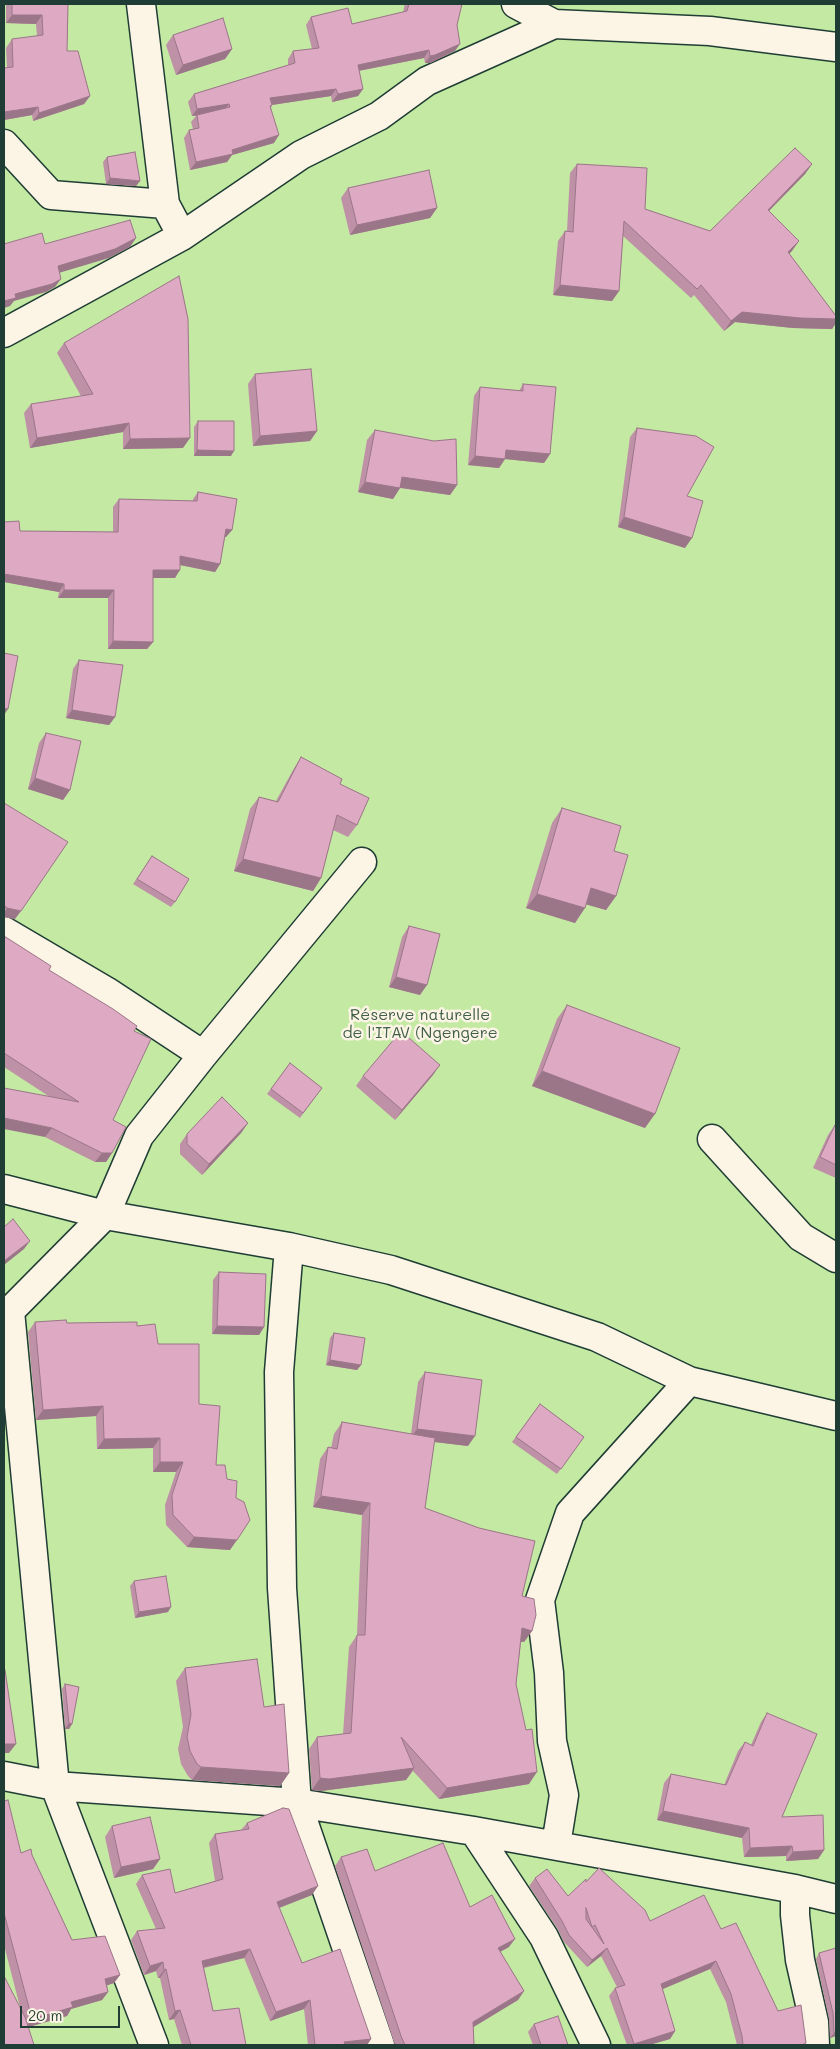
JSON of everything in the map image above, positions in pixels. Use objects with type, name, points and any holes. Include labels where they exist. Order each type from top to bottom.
[{"type":"street","points":[[141,4],[165,204],[182,236]]},
{"type":"street","points":[[516,4],[554,24],[710,31],[836,46]]},
{"type":"street","points":[[4,333],[182,236],[301,155],[379,116],[427,81],[554,24]]},
{"type":"street","points":[[4,144],[50,195],[165,204]]},
{"type":"street","points":[[154,2045],[55,1786],[7,1314],[105,1215],[139,1136],[362,862]]},
{"type":"street","points":[[4,931],[106,991],[203,1055]]},
{"type":"street","points":[[712,1139],[801,1238],[836,1258]]},
{"type":"street","points":[[4,1189],[105,1215],[289,1247],[391,1270],[597,1337],[689,1381],[836,1416]]},
{"type":"street","points":[[289,1247],[279,1392],[282,1588],[297,1804],[380,2045]]},
{"type":"street","points":[[556,1845],[564,1795],[552,1741],[549,1673],[540,1600],[570,1513],[689,1381]]},
{"type":"street","points":[[4,1776],[55,1786],[297,1804],[556,1845],[795,1889],[836,1899]]},
{"type":"street","points":[[474,1831],[544,1937],[596,2045]]},
{"type":"street","points":[[795,1889],[800,1960],[814,2022],[815,2045]]},
{"type":"green space","name":"Réserve naturelle de l'ITAV (Ngengere","points":[[4,4],[836,4],[836,2045],[4,2045]]},
{"type":"building","points":[[12,4],[68,4],[67,51],[78,51],[90,96],[39,113],[38,107],[4,112],[4,68],[13,67],[12,39],[43,35],[42,15],[12,15]]},
{"type":"building","points":[[409,4],[462,4],[457,25],[460,44],[435,55],[430,56],[429,50],[358,65],[363,89],[338,94],[336,89],[270,98],[272,105],[270,106],[279,135],[232,150],[233,154],[196,162],[189,130],[199,128],[197,115],[230,107],[229,104],[197,109],[194,94],[295,63],[293,51],[319,48],[311,17],[348,8],[352,24],[407,11]]},
{"type":"building","points":[[223,18],[232,49],[183,65],[173,35]]},
{"type":"building","points":[[795,148],[812,164],[768,210],[799,241],[788,252],[836,316],[836,319],[800,318],[742,312],[731,321],[701,285],[697,289],[624,221],[619,291],[560,285],[565,231],[573,232],[577,164],[647,168],[645,209],[710,231]]},
{"type":"building","points":[[135,152],[140,181],[110,178],[107,157]]},
{"type":"building","points":[[429,170],[437,208],[357,225],[348,188]]},
{"type":"building","points":[[130,220],[136,238],[115,249],[58,266],[61,279],[52,284],[15,294],[16,298],[4,301],[4,244],[42,233],[45,244]]},
{"type":"building","points":[[179,276],[188,319],[190,438],[130,439],[129,423],[37,438],[31,404],[93,394],[64,343]]},
{"type":"building","points":[[311,369],[317,431],[260,436],[255,374]]},
{"type":"building","points":[[523,384],[556,387],[550,454],[506,450],[505,459],[475,456],[480,387],[523,391]]},
{"type":"building","points":[[198,421],[234,421],[234,451],[197,450]]},
{"type":"building","points":[[637,428],[696,436],[714,447],[687,496],[703,501],[692,538],[624,517]]},
{"type":"building","points":[[375,430],[434,441],[456,439],[457,485],[402,477],[400,488],[365,482]]},
{"type":"building","points":[[198,492],[237,499],[232,530],[226,529],[220,564],[180,556],[180,570],[153,570],[153,642],[113,641],[114,590],[64,590],[64,584],[4,574],[4,522],[19,521],[20,531],[118,532],[119,499],[197,501]]},
{"type":"building","points":[[4,653],[18,656],[8,709],[4,708]]},
{"type":"building","points":[[79,660],[123,665],[115,717],[72,710]]},
{"type":"building","points":[[46,733],[81,741],[70,790],[35,778]]},
{"type":"building","points":[[301,757],[342,779],[340,784],[369,798],[357,825],[337,815],[321,878],[243,859],[259,797],[278,802]]},
{"type":"building","points":[[4,803],[68,842],[21,911],[7,908],[4,905]]},
{"type":"building","points":[[562,808],[621,826],[614,851],[628,855],[616,896],[591,888],[585,908],[537,894]]},
{"type":"building","points":[[152,856],[189,879],[175,902],[137,879]]},
{"type":"building","points":[[409,926],[440,934],[427,985],[396,977]]},
{"type":"building","points":[[4,936],[51,966],[49,970],[137,1026],[134,1031],[151,1039],[113,1120],[126,1127],[112,1153],[102,1153],[52,1128],[4,1118],[4,1088],[79,1102],[4,1053]]},
{"type":"building","points":[[567,1005],[680,1048],[655,1114],[542,1071]]},
{"type":"building","points":[[401,1031],[440,1065],[402,1110],[363,1076]]},
{"type":"building","points":[[290,1063],[322,1088],[303,1113],[271,1089]]},
{"type":"building","points":[[222,1097],[248,1123],[209,1164],[187,1144],[187,1134]]},
{"type":"building","points":[[836,1125],[836,1165],[820,1157]]},
{"type":"building","points":[[13,1219],[30,1241],[4,1261],[4,1227]]},
{"type":"building","points":[[219,1272],[266,1274],[264,1327],[217,1326]]},
{"type":"building","points":[[66,1320],[67,1323],[137,1322],[137,1326],[155,1324],[158,1344],[199,1344],[199,1404],[220,1406],[216,1465],[225,1465],[227,1479],[237,1481],[236,1498],[244,1502],[250,1520],[237,1540],[194,1537],[173,1515],[172,1495],[183,1462],[160,1462],[160,1438],[104,1439],[103,1406],[43,1410],[35,1322]]},
{"type":"building","points":[[334,1333],[365,1338],[361,1365],[330,1360]]},
{"type":"building","points":[[425,1372],[482,1380],[475,1436],[417,1429]]},
{"type":"building","points":[[540,1404],[584,1437],[561,1469],[516,1437]]},
{"type":"building","points":[[342,1422],[435,1438],[425,1508],[479,1528],[535,1541],[522,1596],[534,1599],[536,1615],[532,1631],[522,1628],[516,1684],[526,1730],[532,1729],[537,1772],[447,1788],[401,1737],[414,1768],[329,1779],[320,1778],[317,1737],[351,1733],[357,1635],[365,1635],[370,1503],[321,1496],[328,1447],[337,1449]]},
{"type":"building","points":[[166,1576],[171,1607],[139,1612],[134,1581]]},
{"type":"building","points":[[257,1659],[264,1707],[284,1704],[289,1773],[201,1767],[197,1764],[190,1751],[187,1737],[191,1714],[185,1668]]},
{"type":"building","points":[[5,1670],[16,1744],[4,1744]]},
{"type":"building","points":[[65,1684],[79,1687],[72,1724],[69,1723]]},
{"type":"building","points":[[767,1713],[817,1734],[782,1817],[823,1815],[824,1850],[793,1852],[792,1846],[750,1848],[749,1828],[663,1811],[671,1774],[726,1785],[745,1742],[753,1746]]},
{"type":"building","points":[[8,1800],[21,1853],[31,1849],[32,1855],[72,1940],[105,1936],[120,1975],[105,1979],[108,1992],[71,2002],[73,2007],[32,2019],[4,1913],[4,1801]]},
{"type":"building","points":[[283,1808],[289,1809],[318,1886],[277,1902],[302,1963],[340,1949],[371,2039],[344,2042],[345,2045],[315,2045],[310,2000],[276,2012],[250,1949],[202,1961],[213,2011],[239,2008],[246,2045],[191,2045],[180,2010],[175,2011],[163,1962],[150,1966],[137,1931],[165,1928],[142,1875],[170,1869],[175,1893],[223,1879],[215,1834],[249,1829],[247,1823]]},
{"type":"building","points":[[150,1817],[160,1859],[121,1867],[112,1826]]},
{"type":"building","points":[[443,1843],[470,1907],[492,1895],[515,1939],[498,1948],[524,1991],[473,2022],[474,2045],[405,2045],[341,1857],[367,1849],[375,1871]]},
{"type":"building","points":[[599,1868],[645,1910],[650,1921],[704,1895],[721,1929],[736,1923],[778,2011],[801,2005],[806,2043],[802,2045],[743,2045],[731,1994],[716,1961],[661,1984],[675,2031],[634,2044],[615,1988],[625,1985],[607,1948],[592,1960],[569,1935],[535,1878],[547,1869],[568,1896],[586,1879],[586,1882]],"holes":[[[586,1908],[592,1927],[595,1925],[604,1944],[586,1919]]]},
{"type":"building","points":[[836,1948],[836,2032],[834,2033],[833,2013],[819,1953]]},
{"type":"building","points":[[4,1976],[25,2017],[34,2045],[4,2045]]},
{"type":"building","points":[[558,2016],[568,2045],[541,2045],[534,2024]]}]
